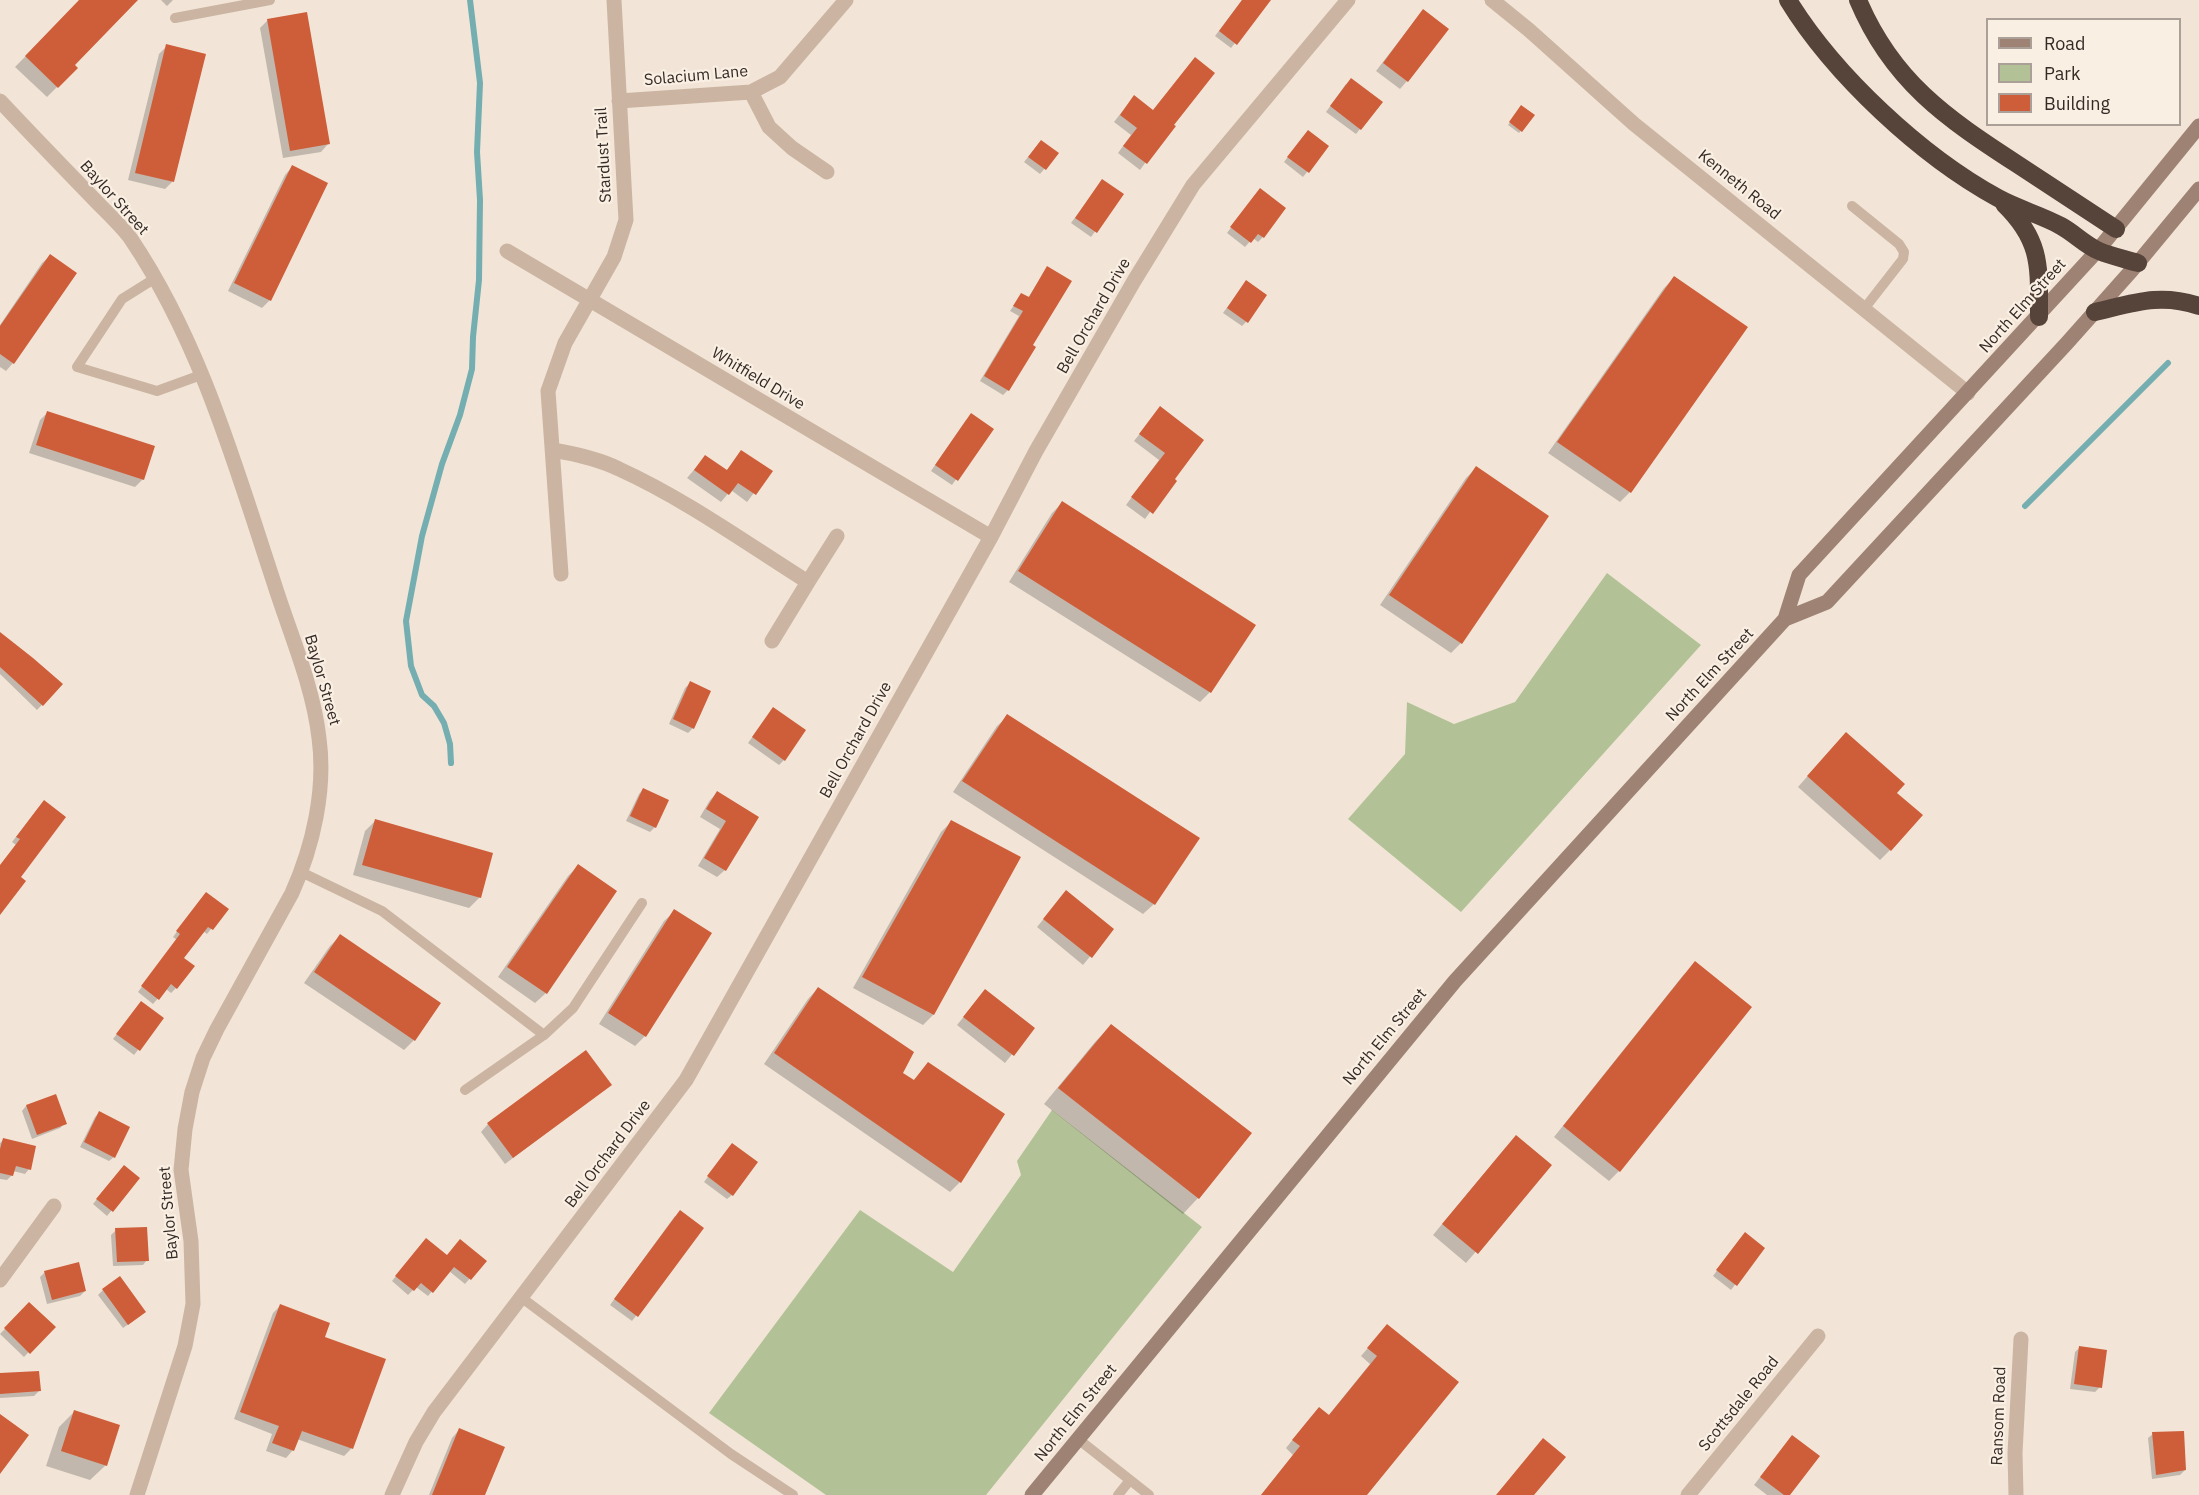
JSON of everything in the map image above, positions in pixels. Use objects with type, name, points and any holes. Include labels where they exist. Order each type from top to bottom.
[{"type":"highway","points":[[1788,0],[1812,35],[1834,61],[1884,112],[1933,154],[1998,198],[2017,216],[2033,244],[2039,273],[2039,317]]},
{"type":"highway","points":[[1858,0],[1879,43],[1912,86],[1981,141],[2116,229]]},
{"type":"highway","points":[[1998,198],[2061,226],[2098,250],[2138,263]]},
{"type":"highway","points":[[2095,312],[2160,298],[2172,298],[2199,306]]},
{"type":"main road","name":"North Elm Street","points":[[1032,1495],[1455,981],[1785,619],[1799,575],[2039,317],[2116,229],[2199,126]]},
{"type":"main road","name":"North Elm Street","points":[[1785,619],[1827,602],[2095,312],[2199,189]]},
{"type":"street","name":"Stardust Trail","points":[[561,574],[554,450],[548,391],[566,343],[614,257],[626,220],[614,0]]},
{"type":"street","name":"Solacium Lane","points":[[620,100],[751,92],[780,77],[846,0]]},
{"type":"street","name":"Bell Orchard Drive","points":[[392,1495],[416,1442],[434,1412],[686,1080],[991,537],[1036,451],[1192,185],[1348,0]]},
{"type":"street","name":"Kenneth Road","points":[[1492,0],[1529,30],[1619,112],[1968,393]]},
{"type":"street","points":[[751,92],[769,127],[792,148],[827,172]]},
{"type":"street","name":"Baylor Street","points":[[0,101],[130,238],[175,315],[212,400],[254,523],[314,706],[319,739],[321,769],[319,799],[312,836],[301,872],[217,1029],[203,1058],[192,1092],[181,1170],[191,1241],[194,1304],[185,1346],[137,1495]]},
{"type":"street","name":"Whitfield Drive","points":[[507,251],[991,537]]},
{"type":"street","points":[[554,450],[619,468],[684,504],[808,582]]},
{"type":"street","points":[[772,641],[837,536]]},
{"type":"street","points":[[0,1280],[54,1206]]},
{"type":"street","name":"Scottsdale Road","points":[[1688,1495],[1818,1336]]},
{"type":"street","name":"Ransom Road","points":[[2016,1495],[2015,1453],[2021,1339]]},
{"type":"lane","points":[[175,18],[270,0]]},
{"type":"lane","points":[[1852,206],[1899,244],[1904,252],[1903,259],[1864,309]]},
{"type":"lane","points":[[154,279],[122,300],[77,367],[157,391],[201,375]]},
{"type":"lane","points":[[301,872],[382,911],[544,1035]]},
{"type":"lane","points":[[465,1090],[544,1035],[573,1008],[642,903]]},
{"type":"lane","points":[[522,1298],[731,1454],[793,1495]]},
{"type":"lane","points":[[1078,1438],[1149,1495]]},
{"type":"lane","points":[[1118,1495],[1130,1480]]},
{"type":"green space","points":[[1607,573],[1701,645],[1461,912],[1348,819],[1405,754],[1407,702],[1454,724],[1515,702]]},
{"type":"green space","points":[[1052,1110],[1202,1227],[986,1495],[826,1495],[709,1413],[860,1210],[953,1272],[1021,1175],[1017,1161]]},
{"type":"building","points":[[79,0],[138,0],[75,65],[78,68],[58,88],[25,56]]},
{"type":"building","points":[[1242,0],[1271,0],[1237,45],[1219,31]]},
{"type":"building","points":[[1423,9],[1449,29],[1408,82],[1383,63]]},
{"type":"building","points":[[307,12],[330,144],[290,151],[267,19]]},
{"type":"building","points":[[166,44],[206,54],[174,182],[135,173]]},
{"type":"building","points":[[1195,57],[1215,73],[1147,164],[1123,146],[1137,128],[1120,115],[1134,95],[1153,110]]},
{"type":"building","points":[[1351,78],[1383,102],[1361,130],[1330,106]]},
{"type":"building","points":[[1521,105],[1535,115],[1522,132],[1509,122]]},
{"type":"building","points":[[1308,130],[1329,146],[1309,173],[1287,157]]},
{"type":"building","points":[[1041,140],[1059,153],[1046,170],[1028,157]]},
{"type":"building","points":[[292,165],[328,183],[271,301],[234,283]]},
{"type":"building","points":[[1102,179],[1124,194],[1097,233],[1075,218]]},
{"type":"building","points":[[1260,188],[1286,208],[1264,238],[1258,234],[1251,243],[1230,227]]},
{"type":"building","points":[[50,254],[77,273],[14,364],[0,354],[0,326]]},
{"type":"building","points":[[1047,266],[1072,281],[1033,345],[1036,347],[1009,391],[984,376],[1023,311],[1013,306],[1021,293],[1029,297]]},
{"type":"building","points":[[1674,276],[1748,327],[1631,493],[1557,442]]},
{"type":"building","points":[[1246,280],[1267,295],[1248,323],[1227,308]]},
{"type":"building","points":[[1160,406],[1204,440],[1153,514],[1131,497],[1165,453],[1139,434]]},
{"type":"building","points":[[47,411],[155,446],[144,480],[36,445]]},
{"type":"building","points":[[971,413],[994,429],[958,481],[935,465]]},
{"type":"building","points":[[741,450],[773,471],[756,495],[738,483],[729,495],[694,470],[705,455],[727,470]]},
{"type":"building","points":[[1476,466],[1549,516],[1462,644],[1389,595]]},
{"type":"building","points":[[1062,501],[1256,625],[1211,693],[1018,571]]},
{"type":"building","points":[[0,632],[63,684],[43,706],[0,667]]},
{"type":"building","points":[[690,681],[711,691],[694,729],[673,719]]},
{"type":"building","points":[[773,707],[806,730],[785,761],[752,737]]},
{"type":"building","points":[[1007,714],[1200,838],[1155,905],[962,781]]},
{"type":"building","points":[[1846,732],[1905,784],[1897,793],[1923,815],[1891,851],[1807,776]]},
{"type":"building","points":[[643,788],[669,800],[656,828],[630,816]]},
{"type":"building","points":[[717,791],[759,817],[726,871],[704,858],[726,821],[706,809]]},
{"type":"building","points":[[44,800],[66,817],[21,877],[26,881],[0,915],[0,865],[20,839],[16,837]]},
{"type":"building","points":[[375,819],[493,853],[481,898],[362,865]]},
{"type":"building","points":[[951,820],[1021,857],[934,1015],[862,977]]},
{"type":"building","points":[[578,864],[617,891],[547,994],[507,967]]},
{"type":"building","points":[[1066,890],[1114,929],[1092,958],[1043,919]]},
{"type":"building","points":[[206,892],[229,909],[213,930],[208,927],[184,958],[195,966],[177,989],[171,984],[159,1000],[141,986],[180,934],[176,931]]},
{"type":"building","points":[[674,909],[712,933],[646,1037],[608,1013]]},
{"type":"building","points":[[340,934],[441,1003],[415,1041],[314,972]]},
{"type":"building","points":[[1695,961],[1752,1007],[1620,1172],[1563,1126]]},
{"type":"building","points":[[818,987],[914,1052],[903,1073],[914,1080],[928,1062],[1005,1114],[961,1183],[774,1053]]},
{"type":"building","points":[[985,989],[1035,1028],[1014,1056],[963,1017]]},
{"type":"building","points":[[141,1001],[164,1018],[140,1051],[116,1034]]},
{"type":"building","points":[[1111,1024],[1252,1133],[1199,1199],[1058,1088]]},
{"type":"building","points":[[586,1050],[612,1085],[513,1158],[487,1123]]},
{"type":"building","points":[[56,1094],[67,1124],[37,1135],[26,1105]]},
{"type":"building","points":[[99,1111],[130,1127],[115,1158],[84,1142]]},
{"type":"building","points":[[1516,1135],[1552,1165],[1478,1254],[1442,1224]]},
{"type":"building","points":[[3,1138],[36,1146],[31,1170],[16,1166],[13,1176],[0,1173],[0,1149]]},
{"type":"building","points":[[732,1143],[758,1162],[733,1196],[707,1176]]},
{"type":"building","points":[[124,1165],[140,1178],[113,1212],[96,1199]]},
{"type":"building","points":[[680,1210],[704,1228],[638,1317],[614,1299]]},
{"type":"building","points":[[147,1227],[149,1261],[117,1262],[115,1228]]},
{"type":"building","points":[[1745,1232],[1765,1248],[1737,1286],[1716,1270]]},
{"type":"building","points":[[426,1238],[447,1255],[460,1239],[487,1261],[471,1280],[454,1267],[433,1293],[421,1283],[414,1291],[395,1276]]},
{"type":"building","points":[[79,1262],[86,1291],[52,1300],[44,1271]]},
{"type":"building","points":[[120,1276],[146,1312],[128,1325],[102,1289]]},
{"type":"building","points":[[29,1302],[56,1327],[30,1354],[4,1328]]},
{"type":"building","points":[[280,1304],[330,1323],[325,1337],[386,1359],[353,1449],[302,1431],[294,1451],[272,1443],[279,1426],[240,1412]]},
{"type":"building","points":[[1387,1324],[1459,1382],[1367,1495],[1261,1495],[1300,1446],[1292,1440],[1319,1407],[1329,1415],[1377,1356],[1367,1348]]},
{"type":"building","points":[[2079,1346],[2107,1350],[2102,1388],[2074,1384]]},
{"type":"building","points":[[39,1371],[41,1391],[0,1394],[0,1373]]},
{"type":"building","points":[[74,1410],[120,1425],[107,1466],[61,1451]]},
{"type":"building","points":[[0,1414],[29,1435],[0,1474]]},
{"type":"building","points":[[459,1428],[505,1447],[485,1495],[432,1495]]},
{"type":"building","points":[[2184,1431],[2186,1470],[2156,1475],[2152,1432]]},
{"type":"building","points":[[1792,1435],[1820,1456],[1790,1495],[1784,1495],[1760,1477]]},
{"type":"building","points":[[1543,1438],[1566,1457],[1534,1495],[1496,1495]]},
{"type":"waterway","points":[[451,763],[450,744],[444,723],[434,706],[422,695],[411,666],[406,621],[422,536],[472,369],[479,280],[480,200],[477,152],[480,83],[470,0]]},
{"type":"waterway","points":[[2025,506],[2168,363]]}]
